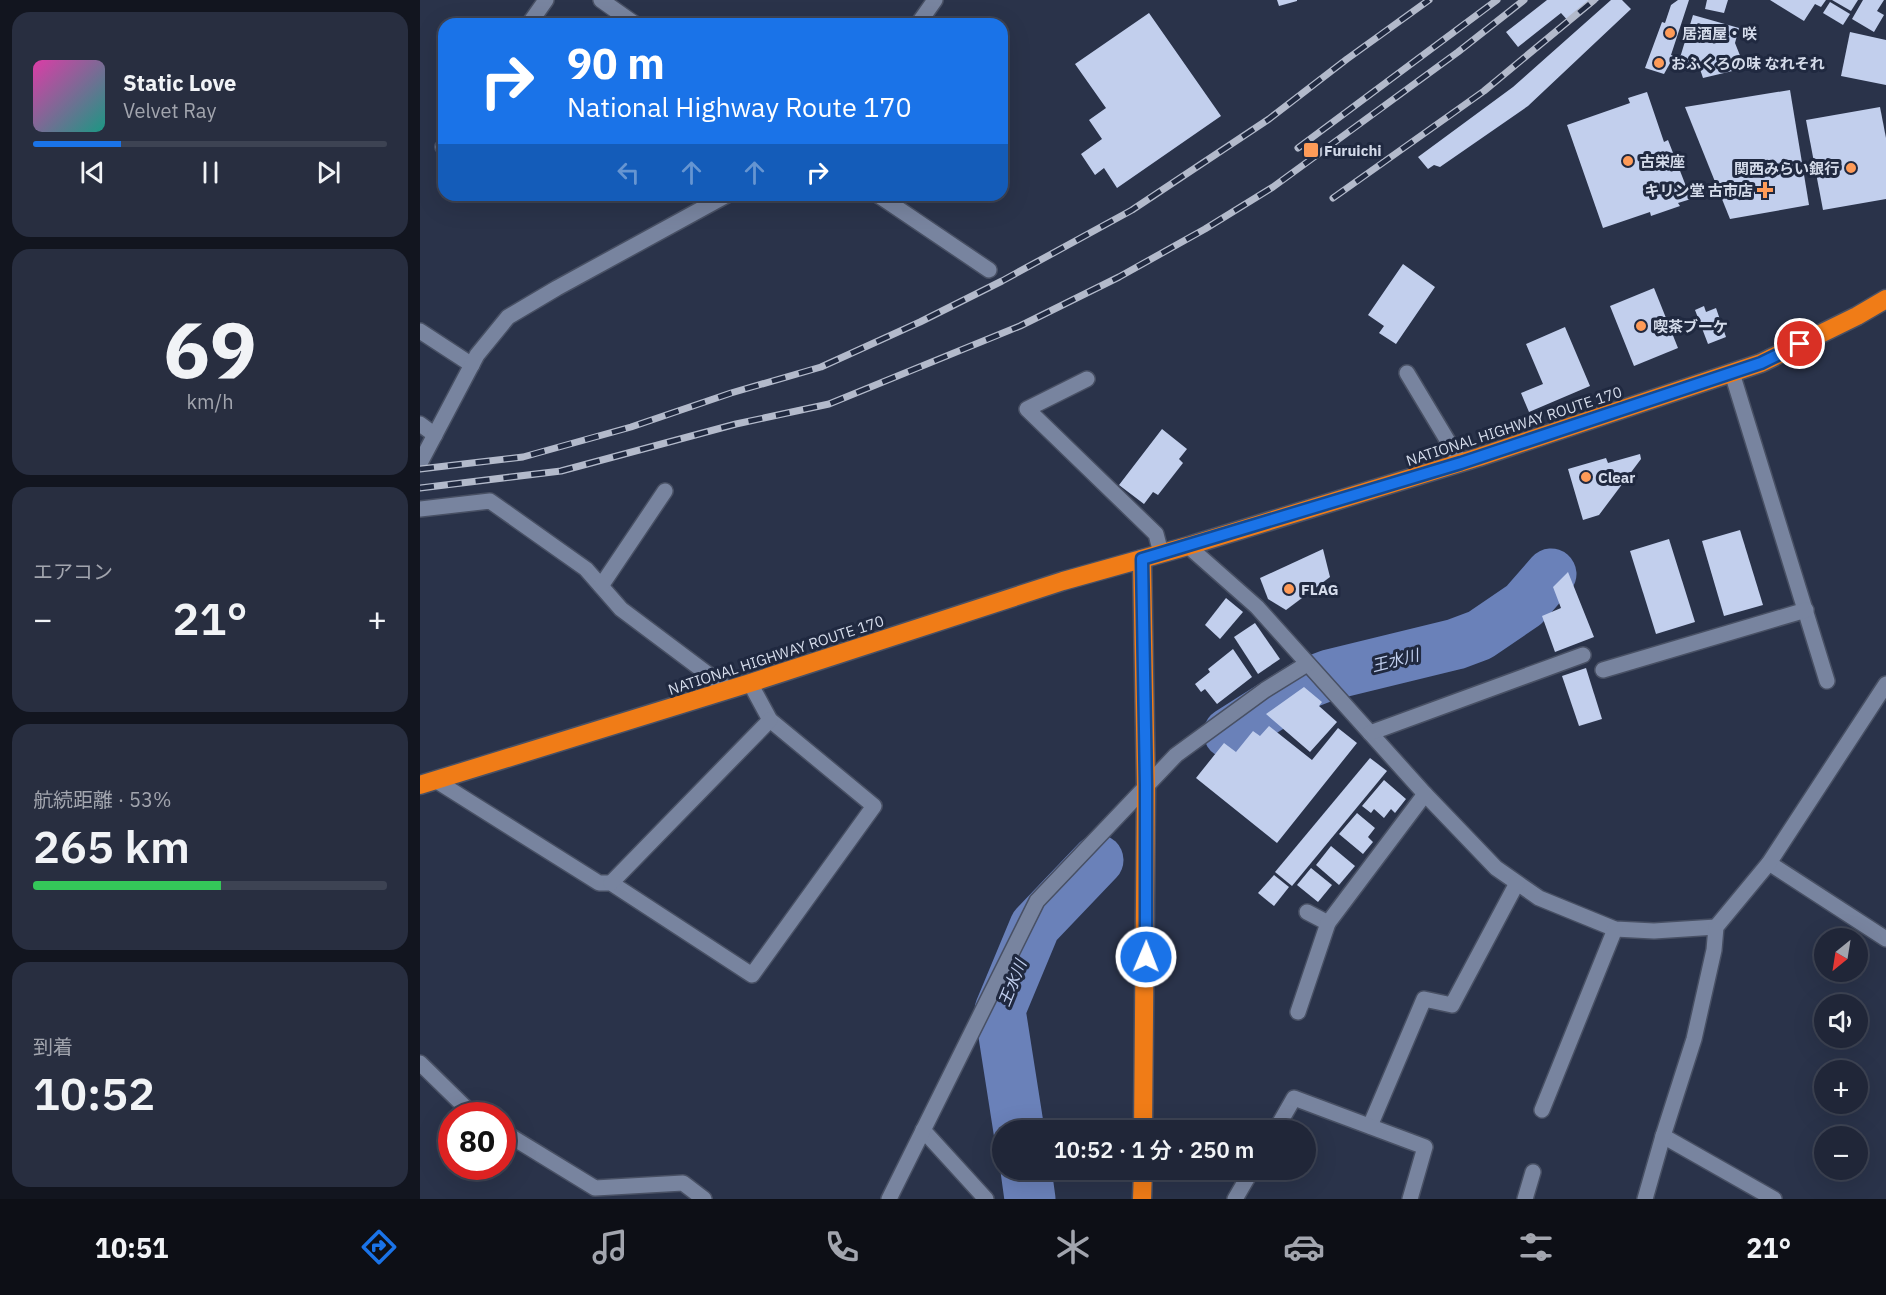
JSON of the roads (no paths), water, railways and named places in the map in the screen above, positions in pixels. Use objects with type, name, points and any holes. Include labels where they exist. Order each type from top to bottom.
[{"type":"highway","name":"NATIONAL HIGHWAY ROUTE 170","points":[[428,782],[729,690],[1063,581],[1188,546],[1461,463],[1761,363],[1857,316],[1886,299]]},
{"type":"highway","points":[[1142,559],[1146,786],[1143,1120]]},
{"type":"highway","points":[[1142,1199],[1143,1180]]},
{"type":"street","points":[[533,18],[546,0]]},
{"type":"street","points":[[601,0],[614,18]]},
{"type":"street","points":[[922,18],[935,0]]},
{"type":"street","points":[[420,463],[477,355],[508,317],[717,201]]},
{"type":"street","points":[[887,201],[989,270]]},
{"type":"street","points":[[420,331],[472,364]]},
{"type":"street","points":[[1407,373],[1461,463]]},
{"type":"street","points":[[1732,373],[1827,681]]},
{"type":"street","points":[[1087,379],[1027,409],[1156,534],[1161,554]]},
{"type":"street","points":[[420,424],[435,435]]},
{"type":"street","points":[[601,586],[665,492]]},
{"type":"street","points":[[420,509],[490,501],[586,569],[621,609],[729,690]]},
{"type":"street","points":[[1188,546],[1257,607],[1425,794],[1496,868],[1539,898],[1615,929],[1654,931],[1716,927]]},
{"type":"street","points":[[1603,670],[1806,610]]},
{"type":"street","points":[[1370,733],[1583,655]]},
{"type":"street","points":[[889,1199],[1037,901],[1176,755],[1265,690],[1315,673]]},
{"type":"street","points":[[428,782],[599,882],[611,884],[752,975],[874,806],[770,720],[750,683]]},
{"type":"street","points":[[1646,1199],[1663,1136],[1694,1039],[1714,950],[1716,927],[1769,864],[1886,684]]},
{"type":"street","points":[[611,884],[770,720]]},
{"type":"street","points":[[1298,1012],[1328,923],[1425,794]]},
{"type":"street","points":[[1769,864],[1886,939]]},
{"type":"street","points":[[1370,1126],[1424,999],[1452,1005],[1517,883]]},
{"type":"street","points":[[1306,912],[1328,923]]},
{"type":"street","points":[[1542,1110],[1615,929]]},
{"type":"street","points":[[420,1063],[460,1102]]},
{"type":"street","points":[[1281,1120],[1294,1098],[1425,1147],[1410,1199]]},
{"type":"street","points":[[923,1130],[986,1199]]},
{"type":"street","points":[[1663,1136],[1774,1199]]},
{"type":"street","points":[[516,1140],[594,1188],[683,1183],[704,1199]]},
{"type":"street","points":[[1525,1199],[1533,1172]]},
{"type":"street","points":[[1235,1199],[1246,1180]]},
{"type":"waterway","name":"王水川","points":[[1229,733],[1308,683],[1329,675],[1456,644],[1480,635],[1524,605],[1551,574]]},
{"type":"waterway","name":"王水川","points":[[1017,1120],[1000,1010],[1035,926],[1098,860]]},
{"type":"waterway","name":"王水川","points":[[1027,1180],[1030,1199]]},
{"type":"railway","points":[[420,469],[523,457],[631,427],[731,393],[821,367],[920,322],[1002,281],[1132,210],[1269,119],[1429,0]]},
{"type":"railway","points":[[1298,148],[1497,0]]},
{"type":"railway","points":[[420,488],[561,471],[736,424],[829,404],[1020,326],[1119,277],[1205,229],[1273,187],[1458,52],[1524,0]]},
{"type":"railway","points":[[1333,198],[1484,91],[1594,0]]},
{"type":"place","name":"居酒屋・咲","points":[[1670,33]]},
{"type":"place","name":"おふくろの味 なれそれ","points":[[1659,63]]},
{"type":"place","name":"Furuichi","points":[[1311,150]]},
{"type":"place","name":"古栄座","points":[[1628,161]]},
{"type":"place","name":"関西みらい銀行","points":[[1851,168]]},
{"type":"place","name":"キリン堂 古市店","points":[[1765,190]]},
{"type":"place","name":"喫茶ブーケ","points":[[1641,326]]},
{"type":"place","name":"Clear","points":[[1586,477]]},
{"type":"place","name":"FLAG","points":[[1289,589]]}]
